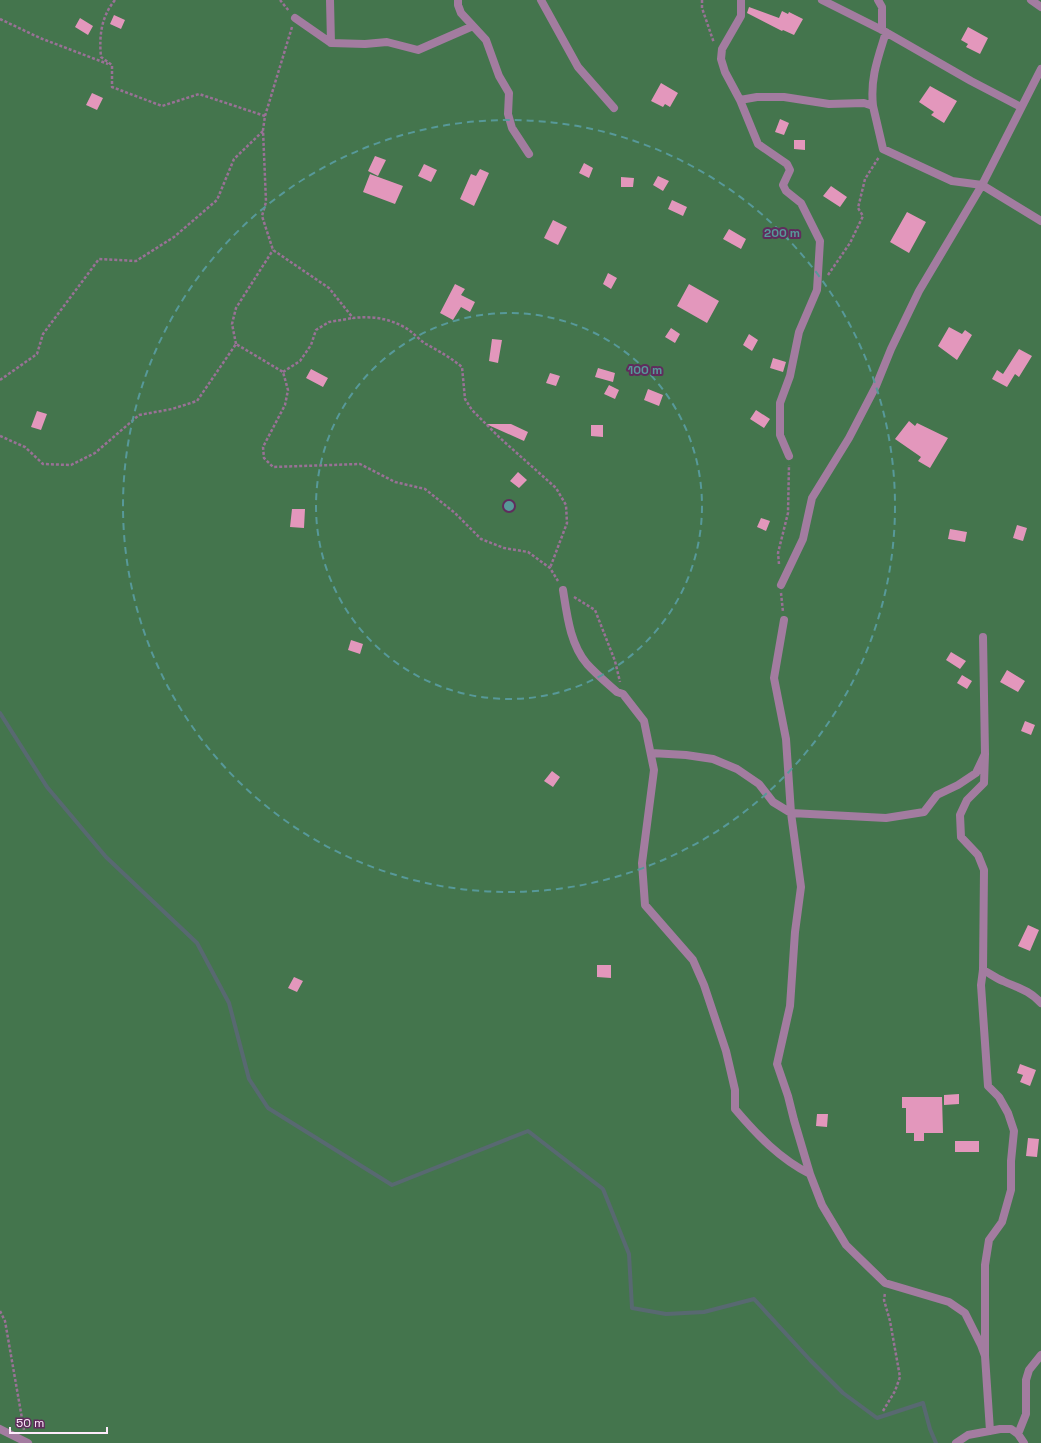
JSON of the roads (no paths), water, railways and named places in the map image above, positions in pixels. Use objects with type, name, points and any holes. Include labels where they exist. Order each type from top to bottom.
[{"type":"street","points":[[330,0],[331,43]]},
{"type":"street","points":[[458,0],[461,13],[486,40],[499,76],[507,87],[509,93],[508,114],[512,128],[529,154]]},
{"type":"street","points":[[541,0],[578,67],[614,108]]},
{"type":"street","points":[[741,0],[741,16],[724,46],[721,59],[724,72],[740,100],[758,144],[788,164],[790,170],[783,185],[786,191],[801,202],[820,241],[818,290],[799,332],[790,376],[780,403],[780,435],[789,456]]},
{"type":"street","points":[[822,0],[884,31],[971,81],[1021,107]]},
{"type":"street","points":[[878,0],[882,7],[884,31],[872,78],[871,89],[873,106],[883,149],[952,180],[982,185],[1041,221]]},
{"type":"street","points":[[1030,0],[1041,7]]},
{"type":"street","points":[[295,18],[331,43],[365,44],[387,42],[418,50],[473,26]]},
{"type":"street","points":[[781,585],[803,539],[812,498],[849,438],[873,392],[891,349],[919,291],[982,185],[1041,69]]},
{"type":"street","points":[[740,100],[757,97],[784,97],[829,104],[864,103],[873,106]]},
{"type":"street","points":[[563,590],[566,612],[575,645],[586,663],[616,692],[623,694],[644,722],[654,770],[642,863],[645,904],[693,960],[726,1051],[735,1090],[735,1109],[768,1146],[800,1169],[810,1174]]},
{"type":"street","points":[[784,620],[774,678],[786,739],[791,813],[801,887],[795,932],[790,1006],[777,1064],[788,1096],[810,1174],[822,1205],[846,1245],[885,1283],[950,1302],[965,1313],[985,1356]]},
{"type":"street","points":[[983,637],[984,783],[967,800],[960,815],[961,838],[978,855],[984,870],[983,970],[981,985],[988,1086],[999,1097],[1008,1113],[1014,1131],[1011,1161],[1011,1190],[1002,1222],[989,1240],[985,1266],[985,1356],[990,1431]]},
{"type":"street","points":[[651,753],[686,755],[713,759],[731,766],[759,784],[772,802],[791,813],[886,818],[924,812],[937,794],[958,785],[976,773],[985,754]]},
{"type":"street","points":[[983,970],[1034,995],[1041,1003]]},
{"type":"street","points":[[1018,1434],[1026,1414],[1026,1380],[1029,1370],[1041,1355]]},
{"type":"street","points":[[0,1429],[27,1442]]},
{"type":"street","points":[[956,1443],[968,1435],[1011,1429],[1018,1434],[1024,1443]]},
{"type":"waterway","points":[[0,713],[47,787],[106,857],[197,943],[229,1003],[249,1079],[268,1108],[392,1185],[528,1131],[603,1189],[629,1254],[632,1308],[666,1314],[704,1312],[754,1299],[810,1360],[843,1393],[877,1418],[923,1403],[930,1429],[936,1443]]}]
